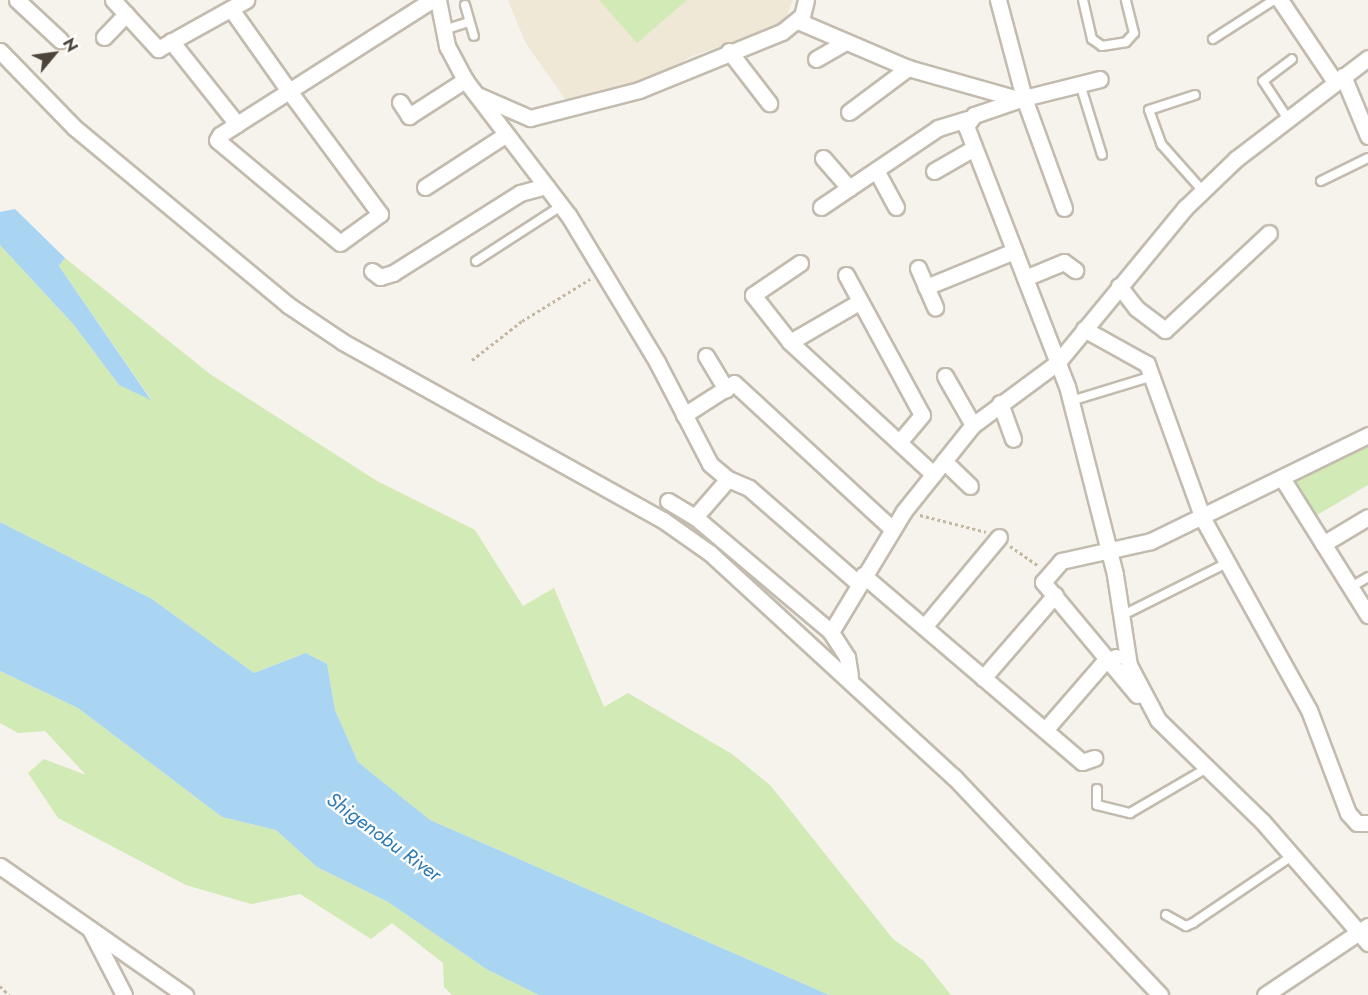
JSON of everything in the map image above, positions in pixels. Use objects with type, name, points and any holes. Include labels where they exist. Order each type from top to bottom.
[{"type":"street","points":[[113,0],[158,49],[246,0]]},
{"type":"street","points":[[231,9],[289,91],[380,214],[340,243],[219,146],[220,135],[237,124],[289,91],[432,0]]},
{"type":"street","points":[[438,0],[444,30],[465,80],[561,206],[604,270],[710,464],[728,478],[749,488],[924,627],[1082,762],[1094,758]]},
{"type":"street","points":[[477,95],[530,118],[639,90],[798,21],[806,0]]},
{"type":"street","points":[[998,0],[1021,98],[1064,208]]},
{"type":"street","points":[[1280,0],[1339,79],[1368,136]]},
{"type":"street","points":[[22,2],[60,40]]},
{"type":"street","points":[[104,37],[126,14]]},
{"type":"street","points":[[798,21],[908,68],[1021,98]]},
{"type":"street","points":[[171,41],[237,124]]},
{"type":"street","points":[[816,59],[845,42]]},
{"type":"street","points":[[0,51],[75,128],[288,305],[343,342],[663,520],[710,553],[850,676],[1112,939],[1160,995]]},
{"type":"street","points":[[729,51],[769,103]]},
{"type":"street","points":[[831,632],[892,529],[973,425],[1058,362],[1119,286],[1203,191],[1288,118],[1368,58]]},
{"type":"street","points":[[849,112],[908,68]]},
{"type":"street","points":[[821,207],[938,128],[1021,98],[1100,79]]},
{"type":"street","points":[[400,102],[409,116],[465,80]]},
{"type":"street","points":[[968,119],[974,148],[1058,362],[1071,401],[1109,552],[1125,646],[1147,701],[1158,720],[1365,933],[1265,995]]},
{"type":"street","points":[[430,180],[505,135]]},
{"type":"street","points":[[934,171],[974,148]]},
{"type":"street","points":[[823,158],[849,188]]},
{"type":"street","points":[[876,170],[896,207]]},
{"type":"street","points":[[372,271],[380,278],[393,273],[520,193],[546,186]]},
{"type":"street","points":[[1119,286],[1136,308],[1165,330],[1269,233]]},
{"type":"street","points":[[926,287],[1014,251]]},
{"type":"street","points":[[1025,279],[1064,262],[1076,270]]},
{"type":"street","points":[[800,263],[753,296],[790,342],[900,441],[933,474]]},
{"type":"street","points":[[918,268],[935,307]]},
{"type":"street","points":[[846,275],[922,415],[900,441]]},
{"type":"street","points":[[790,342],[859,302]]},
{"type":"street","points":[[1172,302],[1182,314]]},
{"type":"street","points":[[1084,329],[1140,357],[1153,376],[1203,519],[1309,710],[1348,813],[1357,823],[1368,823]]},
{"type":"street","points":[[706,356],[726,389]]},
{"type":"street","points":[[945,376],[973,425]]},
{"type":"street","points":[[684,415],[734,383],[892,529]]},
{"type":"street","points":[[1000,403],[1013,439]]},
{"type":"street","points":[[1147,701],[1043,582],[1061,561],[1109,552],[1203,519],[1368,435]]},
{"type":"street","points":[[944,461],[970,486]]},
{"type":"street","points":[[695,517],[728,478]]},
{"type":"street","points":[[1282,478],[1368,615]]},
{"type":"street","points":[[668,501],[695,517],[831,632],[847,657],[850,676]]},
{"type":"street","points":[[1323,544],[1368,517]]},
{"type":"street","points":[[924,627],[999,537]]},
{"type":"street","points":[[983,678],[1055,595]]},
{"type":"street","points":[[1045,730],[1109,660],[1125,646]]},
{"type":"street","points":[[0,866],[185,995]]},
{"type":"street","points":[[90,929],[124,995]]},
{"type":"lane","points":[[1083,0],[1092,39],[1102,46],[1126,42],[1134,33],[1126,0]]},
{"type":"lane","points":[[1213,39],[1274,0]]},
{"type":"lane","points":[[465,5],[474,36]]},
{"type":"lane","points":[[444,30],[469,22]]},
{"type":"lane","points":[[1288,118],[1263,81],[1292,59]]},
{"type":"lane","points":[[1080,84],[1102,155]]},
{"type":"lane","points":[[1195,95],[1149,110],[1162,146],[1203,191]]},
{"type":"lane","points":[[1321,181],[1368,158]]},
{"type":"lane","points":[[476,261],[561,206]]},
{"type":"lane","points":[[1071,401],[1153,376]]},
{"type":"lane","points":[[1120,616],[1227,563]]},
{"type":"lane","points":[[1350,587],[1368,577]]},
{"type":"lane","points":[[1096,789],[1097,805],[1130,813],[1207,768]]},
{"type":"lane","points":[[1166,915],[1186,926],[1292,856]]},
{"type":"path","points":[[472,360],[522,321],[604,270]]},
{"type":"path","points":[[0,986],[9,995]]},
{"type":"shaded area","points":[[508,0],[793,0],[786,18],[770,29],[690,57],[654,79],[567,102],[525,42]]},
{"type":"green space","points":[[599,0],[687,0],[637,43]]},
{"type":"green space","points":[[0,245],[74,325],[119,385],[151,399],[59,266],[65,258],[210,374],[377,481],[475,530],[523,606],[554,588],[604,707],[628,693],[732,754],[771,786],[893,939],[923,960],[951,995],[829,995],[430,820],[358,762],[335,710],[327,664],[306,653],[254,673],[152,599],[0,522]]},
{"type":"green space","points":[[1368,440],[1368,485],[1312,518],[1292,486],[1294,478]]},
{"type":"green space","points":[[0,671],[78,708],[222,817],[276,830],[317,867],[388,902],[488,970],[539,995],[452,995],[444,987],[443,963],[392,923],[371,939],[300,894],[251,904],[186,885],[58,818],[28,773],[44,759],[86,775],[45,731],[18,733],[0,723]]},
{"type":"water","points":[[15,209],[65,258],[59,266],[151,400],[119,385],[74,325],[0,245],[0,212]]},
{"type":"water","name":"Shigenobu River","points":[[0,522],[152,599],[254,673],[306,653],[327,664],[335,710],[358,762],[430,820],[829,995],[539,995],[488,970],[388,902],[317,867],[276,830],[222,817],[78,708],[0,671]]}]
